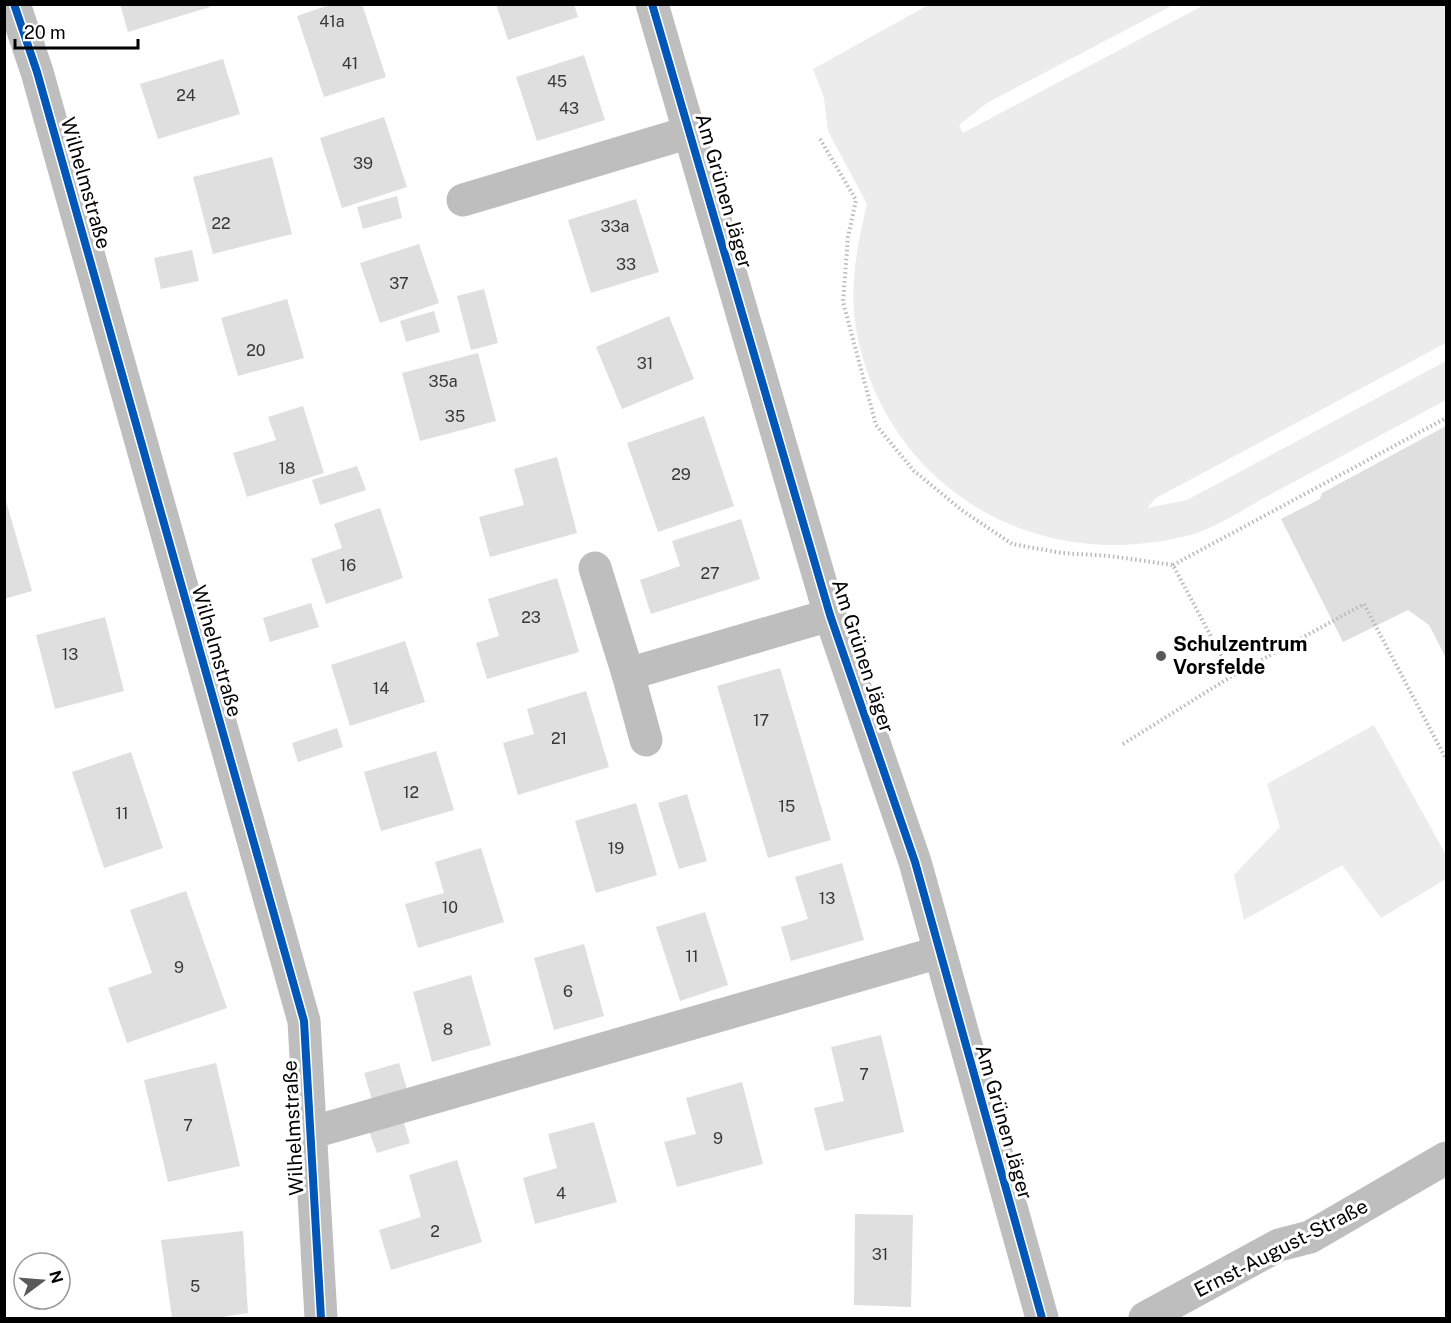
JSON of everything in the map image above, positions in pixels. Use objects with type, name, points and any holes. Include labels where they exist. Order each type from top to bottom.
[{"type":"street","name":"Wilhelmstraße","points":[[14,4],[41,83],[304,1021],[321,1318]]},
{"type":"street","name":"Am Grünen Jäger","points":[[652,4],[830,615],[915,862],[1042,1318]]},
{"type":"street","name":"Am Grünen Jäger","points":[[464,200],[690,132]]},
{"type":"street","points":[[595,568],[646,740]]},
{"type":"street","name":"Am Grünen Jäger","points":[[628,674],[830,615]]},
{"type":"street","points":[[310,1133],[940,952]]},
{"type":"street","name":"Ernst-August-Straße","points":[[1145,1318],[1279,1245],[1310,1238],[1446,1158]]},
{"type":"path","points":[[820,139],[856,200],[848,237],[843,302],[876,425],[914,471],[963,511],[1012,544],[1062,553],[1110,556],[1173,565],[1446,418]]},
{"type":"path","points":[[1173,565],[1232,676]]},
{"type":"path","points":[[1123,744],[1232,676],[1364,604],[1446,758]]},
{"type":"shaded area","points":[[930,4],[1173,5],[987,103],[959,125],[963,133],[1204,5],[1446,5],[1446,343],[1156,498],[1147,508],[1187,500],[1446,361],[1446,400],[1218,524],[1168,540],[1137,544],[1087,544],[1039,535],[994,517],[954,492],[919,460],[891,422],[869,378],[856,329],[853,298],[857,250],[867,204],[828,131],[824,98],[813,69]]},
{"type":"shaded area","points":[[1374,725],[1446,855],[1446,879],[1381,918],[1342,865],[1244,920],[1234,875],[1280,827],[1267,784]]},
{"type":"building","points":[[120,4],[209,4],[210,7],[128,32]]},
{"type":"building","points":[[332,4],[362,4],[386,77],[324,97],[297,16]]},
{"type":"building","points":[[496,4],[574,4],[578,17],[508,40]]},
{"type":"building","points":[[584,55],[605,120],[537,141],[516,77]]},
{"type":"building","points":[[223,59],[240,114],[158,139],[140,84]]},
{"type":"building","points":[[384,117],[407,187],[342,208],[320,138]]},
{"type":"building","points":[[272,157],[292,234],[213,254],[193,177]]},
{"type":"building","points":[[397,196],[402,218],[363,229],[357,207]]},
{"type":"building","points":[[636,199],[659,272],[591,293],[568,220]]},
{"type":"building","points":[[419,244],[439,303],[380,323],[360,263]]},
{"type":"building","points":[[192,250],[199,281],[161,289],[154,258]]},
{"type":"building","points":[[484,289],[498,343],[471,350],[457,296]]},
{"type":"building","points":[[287,299],[304,358],[238,376],[221,318]]},
{"type":"building","points":[[434,311],[440,332],[406,342],[400,321]]},
{"type":"building","points":[[669,316],[694,379],[622,409],[596,347]]},
{"type":"building","points":[[478,353],[496,421],[420,441],[402,373]]},
{"type":"building","points":[[303,406],[324,473],[247,497],[233,453],[276,440],[268,417]]},
{"type":"building","points":[[704,416],[734,506],[658,532],[627,443]]},
{"type":"building","points":[[1446,426],[1446,658],[1429,625],[1408,610],[1343,642],[1281,519],[1320,499],[1322,493]]},
{"type":"building","points":[[557,457],[577,533],[490,557],[479,517],[524,505],[514,469]]},
{"type":"building","points":[[357,466],[366,490],[320,505],[312,480]]},
{"type":"building","points":[[4,494],[32,591],[4,599]]},
{"type":"building","points":[[380,508],[403,578],[326,604],[311,559],[342,548],[334,524]]},
{"type":"building","points":[[741,519],[760,579],[651,614],[640,580],[680,566],[672,541]]},
{"type":"building","points":[[557,578],[579,652],[487,679],[476,643],[499,636],[488,599]]},
{"type":"building","points":[[311,603],[319,627],[270,642],[263,618]]},
{"type":"building","points":[[105,617],[124,691],[55,709],[36,635]]},
{"type":"building","points":[[405,641],[425,702],[350,726],[331,665]]},
{"type":"building","points":[[780,668],[831,840],[768,858],[717,686]]},
{"type":"building","points":[[586,691],[609,767],[518,795],[503,743],[534,734],[527,709]]},
{"type":"building","points":[[337,728],[343,747],[298,762],[292,743]]},
{"type":"building","points":[[436,751],[454,810],[381,831],[364,772]]},
{"type":"building","points":[[131,752],[163,848],[104,868],[72,772]]},
{"type":"building","points":[[687,794],[707,861],[679,869],[658,803]]},
{"type":"building","points":[[636,803],[657,875],[596,893],[575,821]]},
{"type":"building","points":[[481,848],[504,922],[418,948],[405,904],[444,893],[435,862]]},
{"type":"building","points":[[842,863],[864,940],[791,961],[781,927],[808,919],[795,877]]},
{"type":"building","points":[[186,891],[227,1008],[127,1043],[108,988],[152,973],[130,910]]},
{"type":"building","points":[[705,912],[728,985],[680,1001],[656,927]]},
{"type":"building","points":[[584,944],[604,1016],[554,1030],[534,958]]},
{"type":"building","points":[[471,975],[491,1045],[432,1062],[413,992]]},
{"type":"building","points":[[881,1035],[904,1132],[825,1151],[814,1108],[844,1101],[831,1047]]},
{"type":"building","points":[[216,1063],[240,1166],[168,1182],[144,1080]]},
{"type":"building","points":[[399,1063],[408,1092],[373,1103],[364,1073]]},
{"type":"building","points":[[742,1082],[763,1164],[677,1187],[664,1142],[696,1134],[686,1098]]},
{"type":"building","points":[[403,1120],[410,1143],[377,1153],[369,1131]]},
{"type":"building","points":[[594,1122],[617,1202],[535,1224],[523,1178],[557,1168],[548,1134]]},
{"type":"building","points":[[457,1160],[482,1242],[391,1270],[379,1230],[421,1217],[409,1175]]},
{"type":"building","points":[[855,1214],[913,1215],[911,1307],[854,1305]]},
{"type":"building","points":[[243,1231],[248,1313],[216,1318],[172,1318],[161,1240]]},
{"type":"cycle path","points":[[14,4],[37,72],[304,1021],[321,1318]]},
{"type":"cycle path","points":[[652,4],[830,615],[915,862],[1042,1318]]},
{"type":"place","name":"Schulzentrum Vorsfelde","points":[[1161,656]]}]
